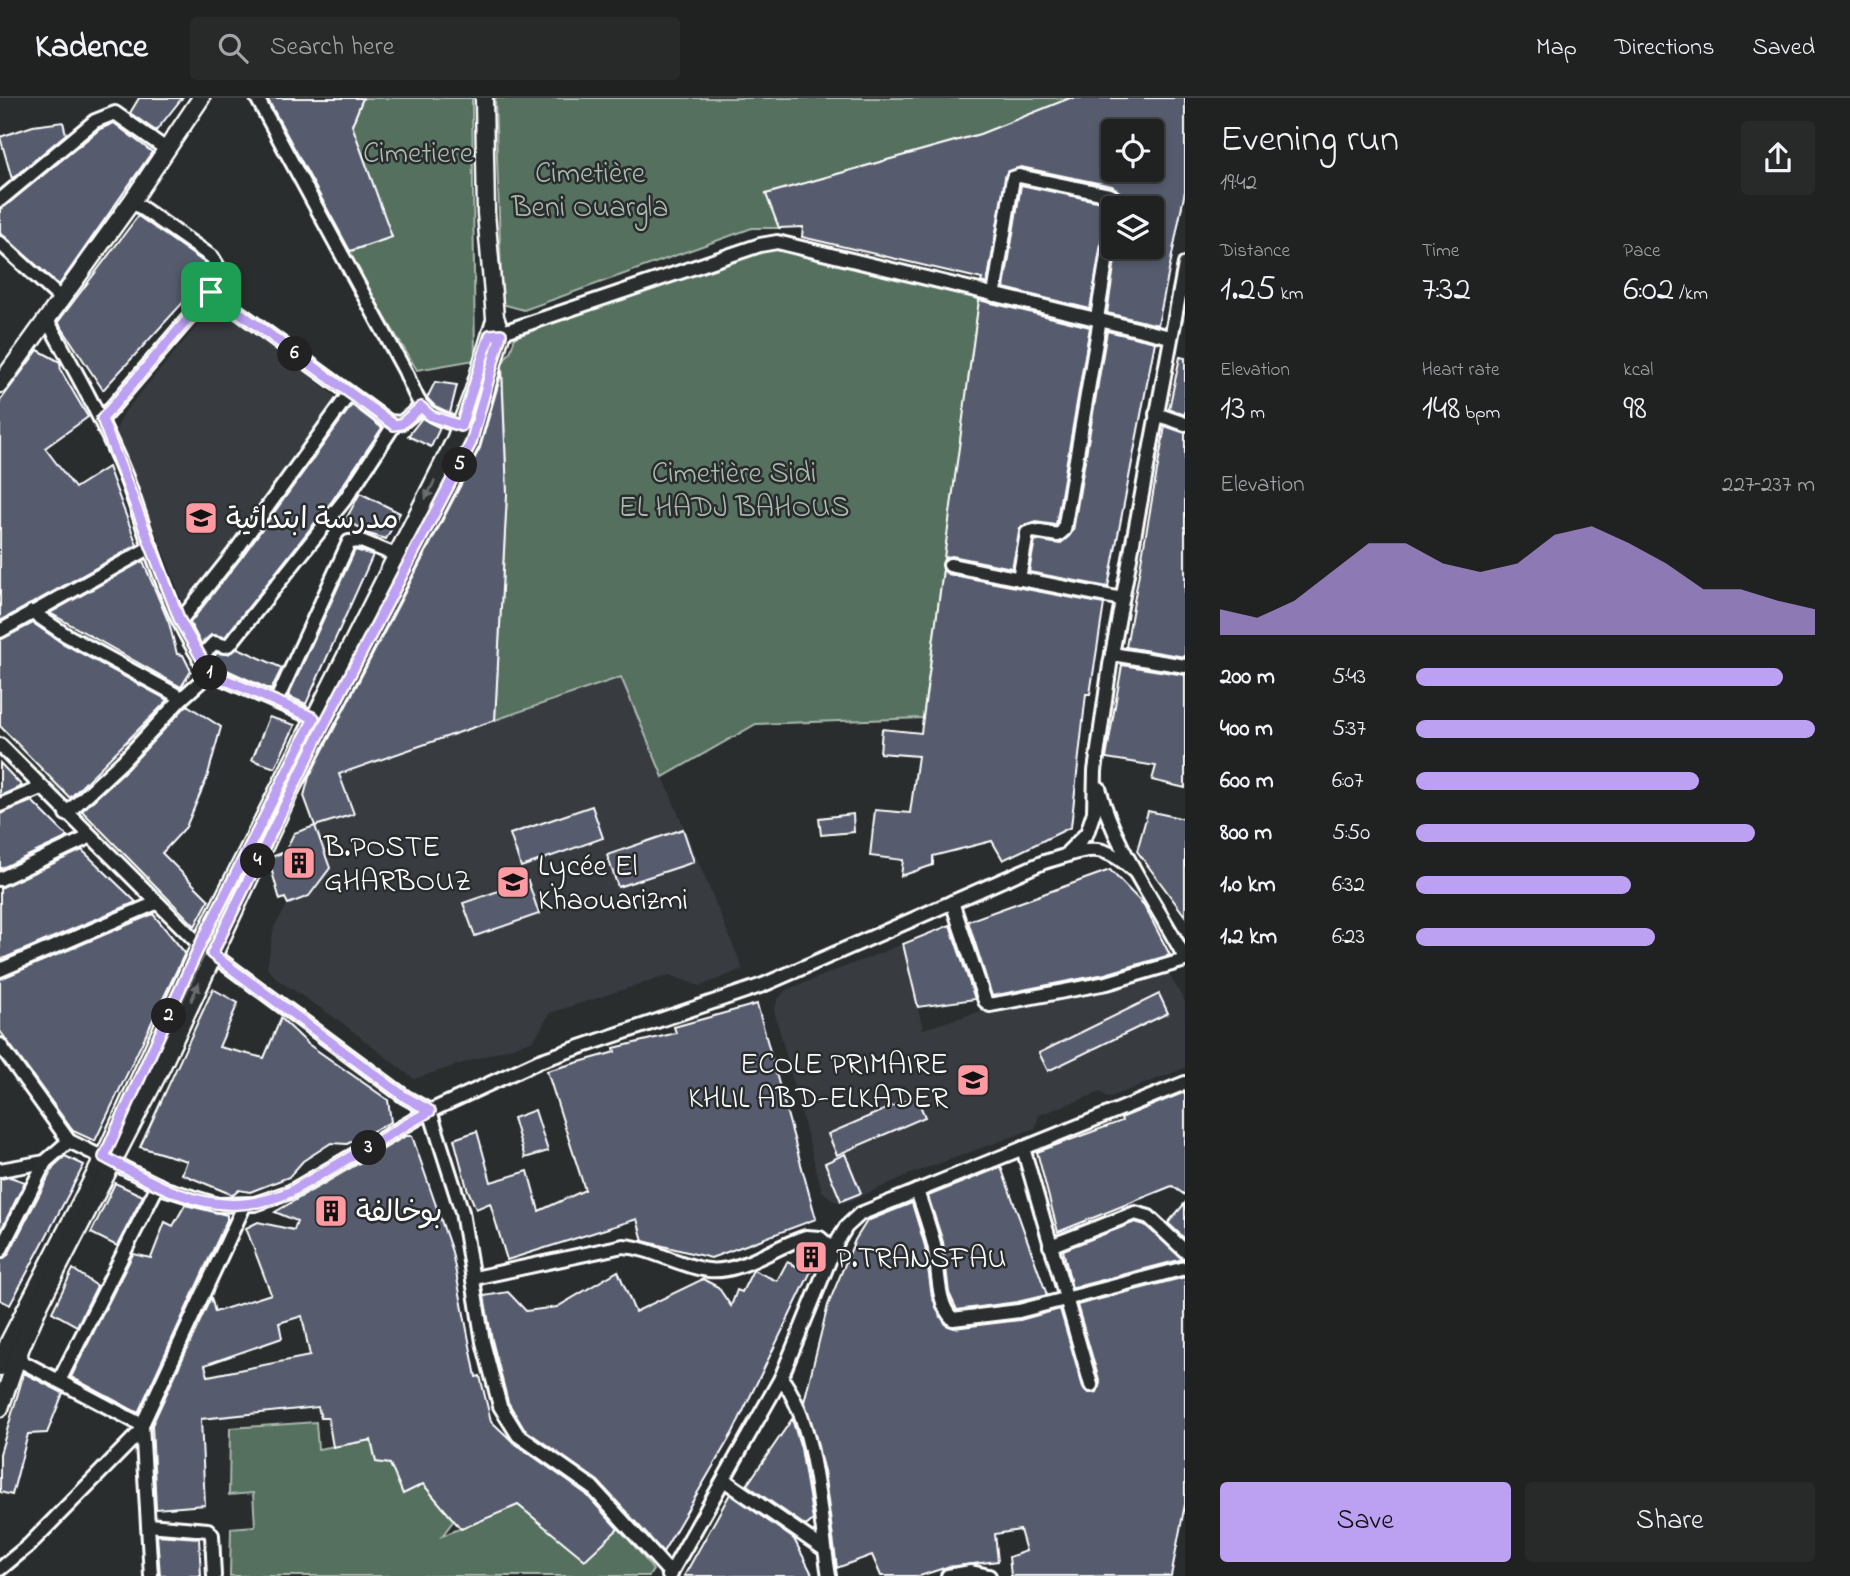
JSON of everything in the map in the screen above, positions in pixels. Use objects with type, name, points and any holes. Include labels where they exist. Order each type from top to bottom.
[{"type":"street","points":[[0,384],[132,201],[201,98]]},
{"type":"street","points":[[257,98],[405,371],[421,407],[431,416],[461,426]]},
{"type":"street","points":[[0,1367],[109,1160],[314,718],[471,443],[495,335],[486,213],[484,98]]},
{"type":"street","points":[[0,200],[95,121],[110,113],[115,113],[166,149]]},
{"type":"street","points":[[995,295],[1013,178],[1019,176],[1111,196]]},
{"type":"street","points":[[102,419],[211,292],[221,272],[212,257],[132,201]]},
{"type":"street","points":[[495,335],[770,242],[1170,337]]},
{"type":"street","points":[[0,243],[60,298]]},
{"type":"street","points":[[1019,579],[1027,533],[1058,535],[1064,530],[1107,259]]},
{"type":"street","points":[[1059,858],[1079,843],[1092,822],[1095,771],[1112,654],[1185,264]]},
{"type":"street","points":[[211,292],[394,425],[401,424],[421,407]]},
{"type":"street","points":[[47,320],[102,419],[180,621],[200,659],[210,673],[314,718]]},
{"type":"street","points":[[206,950],[290,791],[404,558],[461,426],[495,335]]},
{"type":"street","points":[[180,621],[234,553],[349,394]]},
{"type":"street","points":[[1156,414],[1185,424]]},
{"type":"street","points":[[200,659],[214,643],[225,646],[230,644],[346,498],[394,425]]},
{"type":"street","points":[[276,702],[349,542],[361,541],[404,558]]},
{"type":"street","points":[[0,631],[152,547]]},
{"type":"street","points":[[950,565],[1122,599]]},
{"type":"street","points":[[32,612],[66,635],[182,698]]},
{"type":"street","points":[[1112,654],[1185,666]]},
{"type":"street","points":[[66,814],[210,673]]},
{"type":"street","points":[[0,745],[89,837],[206,950],[405,1097],[430,1111],[461,1212],[490,1374],[509,1424],[536,1449],[592,1487],[670,1575],[782,1378],[834,1250],[846,1227],[860,1213],[1185,1083]]},
{"type":"street","points":[[1095,771],[1106,812],[1133,870]]},
{"type":"street","points":[[0,805],[41,788]]},
{"type":"street","points":[[0,879],[89,837]]},
{"type":"street","points":[[0,1045],[69,1141],[158,1185],[218,1205],[244,1206],[268,1201],[290,1192],[430,1111],[538,1061],[763,985],[952,902],[1059,858],[1102,849],[1115,853],[1133,870],[1179,932],[1185,959],[1107,983],[990,1005],[985,1001],[952,902]]},
{"type":"street","points":[[0,970],[156,903]]},
{"type":"street","points":[[0,1251],[45,1162],[69,1141]]},
{"type":"street","points":[[1023,1148],[1091,1385]]},
{"type":"street","points":[[0,1170],[45,1162]]},
{"type":"street","points":[[59,1381],[158,1185]]},
{"type":"street","points":[[917,1191],[935,1248],[942,1296],[950,1317],[960,1320],[1066,1300],[1185,1268]]},
{"type":"street","points":[[0,1569],[29,1545],[142,1428],[244,1206]]},
{"type":"street","points":[[1050,1246],[1135,1213],[1149,1217],[1185,1251]]},
{"type":"street","points":[[474,1279],[623,1246],[648,1250],[710,1270],[725,1269],[806,1237],[820,1238],[834,1250]]},
{"type":"street","points":[[12,1346],[59,1381],[142,1428]]},
{"type":"street","points":[[0,1408],[12,1346]]},
{"type":"street","points":[[782,1378],[792,1392],[803,1418],[821,1507],[829,1576]]},
{"type":"street","points":[[142,1428],[151,1576]]},
{"type":"street","points":[[724,1480],[824,1549]]},
{"type":"street","points":[[148,1525],[208,1530],[212,1535],[214,1576]]},
{"type":"street","points":[[948,1576],[971,1572],[988,1576]]},
{"type":"shaded area","name":"مدرسة ابتدائية","points":[[219,300],[338,399],[185,608],[116,429],[125,411]]},
{"type":"shaded area","name":"Lycée El Khaouarizmi","points":[[621,676],[743,969],[700,986],[669,975],[550,1013],[534,1040],[414,1079],[337,1019],[278,980],[267,968],[274,927],[288,904],[309,896],[330,868],[315,826],[353,814],[339,774]]},
{"type":"shaded area","name":"ECOLE PRIMAIRE KHLIL ABD-ELKADER","points":[[903,944],[923,1029],[1014,1001],[1165,967],[1185,1002],[1185,1068],[1108,1098],[1101,1092],[1039,1115],[1036,1128],[908,1175],[855,1199],[843,1203],[834,1201],[822,1191],[774,1010],[778,999],[786,990]]},
{"type":"green space","name":"Cimetiere","points":[[363,98],[472,98],[475,360],[417,370],[346,253],[392,237],[352,125]]},
{"type":"green space","name":"Cimetière Beni Ouargla","points":[[495,98],[1071,98],[980,134],[766,194],[779,228],[752,228],[524,310],[502,304]]},
{"type":"green space","name":"Cimetière Sidi EL HADJ BAHOUS","points":[[767,246],[980,294],[923,718],[756,724],[663,777],[621,677],[495,720],[507,494],[502,364],[515,337]]},
{"type":"green space","points":[[316,1422],[318,1449],[371,1440],[391,1464],[403,1494],[423,1484],[454,1520],[442,1536],[518,1505],[585,1559],[620,1526],[653,1570],[649,1576],[230,1576],[231,1528],[255,1526],[253,1493],[229,1495],[230,1428]]},
{"type":"building","points":[[139,98],[182,98],[156,131],[130,113]]},
{"type":"building","points":[[267,98],[363,98],[352,125],[392,237],[350,251]]},
{"type":"building","points":[[1070,98],[1185,98],[1185,191],[1158,325],[1107,313],[1115,259],[1164,259],[1164,196],[1123,196],[1112,186],[1021,167],[1007,172],[987,284],[981,282],[982,279],[802,237],[803,227],[779,228],[766,194],[980,134]]},
{"type":"building","points":[[63,122],[66,134],[12,179],[0,137],[33,126]]},
{"type":"building","points":[[114,123],[152,152],[59,285],[0,233],[0,210],[100,129]]},
{"type":"building","points":[[1021,185],[1101,202],[1101,250],[1090,309],[1004,288]]},
{"type":"building","points":[[138,216],[205,263],[211,272],[103,390],[58,322]]},
{"type":"building","points":[[979,300],[1090,327],[1056,525],[1035,522],[1021,527],[1012,568],[952,556],[944,558]]},
{"type":"building","points":[[1107,331],[1155,342],[1108,587],[1029,572],[1035,540],[1060,544],[1073,531]]},
{"type":"building","points":[[38,350],[60,362],[61,371],[88,417],[45,448],[75,488],[108,467],[137,545],[0,621],[0,401]]},
{"type":"building","points":[[1180,357],[1185,358],[1185,415],[1169,409]]},
{"type":"building","points":[[502,371],[507,494],[495,720],[339,774],[354,814],[315,826],[304,796],[309,777],[480,448]]},
{"type":"building","points":[[435,382],[457,385],[450,413],[435,406],[427,398]]},
{"type":"building","points":[[352,405],[382,428],[332,501],[225,637],[211,635],[201,644],[190,623],[241,558]]},
{"type":"building","points":[[422,418],[440,428],[431,447],[408,436]]},
{"type":"building","points":[[1165,426],[1185,433],[1185,657],[1126,647]]},
{"type":"building","points":[[360,493],[400,513],[386,539],[362,532],[363,529],[345,521]]},
{"type":"building","points":[[355,550],[373,555],[306,704],[288,696]]},
{"type":"building","points":[[143,561],[169,623],[177,654],[183,655],[191,671],[181,687],[50,613]]},
{"type":"building","points":[[943,570],[948,574],[1104,604],[1090,694],[1086,694],[1071,827],[1003,860],[992,841],[933,856],[933,865],[901,876],[903,860],[870,856],[875,810],[910,813],[918,756],[880,753],[882,729],[921,733]]},
{"type":"building","points":[[33,623],[62,643],[168,700],[70,798],[0,726],[0,640]]},
{"type":"building","points":[[238,648],[282,668],[271,690],[214,664],[211,659],[217,653],[228,654]]},
{"type":"building","points":[[1122,665],[1185,675],[1185,788],[1152,780],[1156,766],[1106,758]]},
{"type":"building","points":[[187,705],[221,727],[207,778],[186,827],[162,853],[209,900],[195,926],[82,811],[128,768]]},
{"type":"building","points":[[269,717],[295,725],[275,768],[252,760]]},
{"type":"building","points":[[0,763],[22,786],[0,796]]},
{"type":"building","points":[[32,801],[68,837],[0,869],[0,814]]},
{"type":"building","points":[[592,806],[603,838],[521,867],[510,834]]},
{"type":"building","points":[[1148,811],[1185,819],[1185,916],[1137,851]]},
{"type":"building","points":[[853,814],[854,832],[821,835],[819,818]]},
{"type":"building","name":"B.POSTE GHARBOUZ","points":[[315,826],[330,868],[309,896],[288,904],[285,898],[280,900],[269,861],[271,857],[285,852],[294,833]]},
{"type":"building","points":[[683,829],[694,862],[618,887],[607,855]]},
{"type":"building","points":[[82,850],[136,902],[0,960],[0,888]]},
{"type":"building","points":[[1110,870],[1144,905],[1170,955],[1105,974],[992,996],[968,921]]},
{"type":"building","points":[[528,881],[539,914],[475,936],[463,903]]},
{"type":"building","points":[[153,914],[185,953],[95,1141],[73,1131],[0,1031],[0,979]]},
{"type":"building","points":[[950,925],[975,999],[918,1007],[903,944]]},
{"type":"building","points":[[213,989],[238,1003],[219,1047],[264,1058],[281,1018],[308,1044],[388,1100],[391,1122],[347,1144],[331,1143],[303,1161],[289,1177],[250,1192],[239,1190],[233,1195],[182,1174],[187,1161],[140,1147]]},
{"type":"building","points":[[1159,994],[1168,1013],[1048,1071],[1039,1053]]},
{"type":"building","points":[[757,1004],[816,1219],[711,1258],[643,1241],[637,1219],[507,1260],[490,1203],[476,1209],[467,1188],[454,1139],[477,1131],[491,1182],[528,1171],[539,1211],[585,1190],[547,1071],[615,1052],[614,1048],[676,1033],[674,1027]]},
{"type":"building","points":[[1185,1092],[1185,1195],[1172,1186],[1058,1232],[1037,1152],[1122,1121],[1121,1118]]},
{"type":"building","points":[[916,1096],[925,1117],[837,1155],[828,1134]]},
{"type":"building","points":[[535,1110],[548,1151],[525,1158],[513,1118]]},
{"type":"building","points":[[406,1136],[412,1136],[452,1252],[476,1377],[480,1376],[491,1421],[513,1442],[586,1494],[618,1529],[585,1560],[518,1505],[461,1529],[423,1484],[403,1494],[390,1464],[376,1462],[371,1440],[333,1447],[328,1418],[321,1418],[318,1407],[201,1419],[205,1505],[156,1509],[152,1425],[211,1297],[215,1312],[271,1294],[246,1228],[258,1222],[294,1230],[297,1221],[275,1212]],"holes":[[[302,1316],[310,1356],[208,1376],[205,1365],[282,1338],[279,1323]]]},
{"type":"building","points":[[845,1154],[861,1193],[841,1201],[825,1163]]},
{"type":"building","points":[[65,1156],[84,1165],[10,1305],[0,1300],[0,1260],[8,1255],[54,1166]]},
{"type":"building","points":[[1001,1167],[1047,1295],[957,1310],[949,1293],[943,1242],[928,1196]]},
{"type":"building","points":[[10,1177],[25,1182],[0,1232],[0,1179]]},
{"type":"building","points":[[115,1183],[143,1196],[117,1246],[91,1233]]},
{"type":"building","points":[[912,1203],[925,1246],[932,1297],[946,1325],[954,1328],[1020,1320],[1060,1309],[1083,1387],[1088,1393],[1097,1392],[1100,1383],[1077,1305],[1185,1277],[1185,1504],[1171,1576],[1011,1576],[1009,1557],[1026,1551],[1020,1530],[995,1534],[998,1561],[947,1567],[920,1576],[881,1576],[872,1555],[837,1568],[824,1471],[804,1402],[828,1305],[855,1240],[867,1221]]},
{"type":"building","points":[[1185,1203],[1185,1239],[1168,1223]]},
{"type":"building","points":[[185,1205],[227,1215],[227,1220],[138,1413],[71,1377],[133,1254],[151,1258],[165,1222],[173,1226]]},
{"type":"building","points":[[1135,1222],[1145,1225],[1183,1259],[1072,1288],[1063,1250]]},
{"type":"building","points":[[805,1249],[821,1252],[818,1264],[815,1263],[733,1432],[663,1552],[598,1481],[524,1429],[508,1402],[484,1296],[508,1292],[526,1311],[557,1307],[618,1271],[635,1312],[703,1279],[718,1287],[731,1306],[737,1290],[742,1292],[753,1270],[777,1281],[787,1262],[801,1268]]},
{"type":"building","points":[[73,1269],[97,1286],[77,1326],[52,1312]]},
{"type":"building","points":[[24,1373],[63,1393],[47,1433],[28,1434],[12,1495],[0,1492],[0,1454]]},
{"type":"building","points":[[792,1419],[801,1448],[813,1520],[806,1526],[747,1485]]},
{"type":"building","points":[[730,1494],[794,1539],[813,1576],[684,1576]]},
{"type":"building","points":[[157,1535],[199,1538],[201,1576],[160,1576]]},
{"type":"place","name":"مدرسة ابتدائية","points":[[201,518]]},
{"type":"place","name":"B.POSTE GHARBOUZ","points":[[299,863]]},
{"type":"place","name":"Lycée El Khaouarizmi","points":[[513,882]]},
{"type":"place","name":"ECOLE PRIMAIRE KHLIL ABD-ELKADER","points":[[973,1080]]},
{"type":"place","name":"بوخالفة","points":[[331,1211]]},
{"type":"place","name":"P.TRANSFAU","points":[[811,1257]]},
{"type":"route","points":[[211,292],[394,425],[401,424],[421,407],[431,416],[461,426],[490,335],[501,334],[494,368],[471,443],[290,791],[212,954],[405,1097],[430,1111],[290,1192],[268,1201],[230,1207],[166,1189],[104,1157],[200,945],[314,718],[210,673],[200,659],[180,621],[102,419],[211,292]]}]
